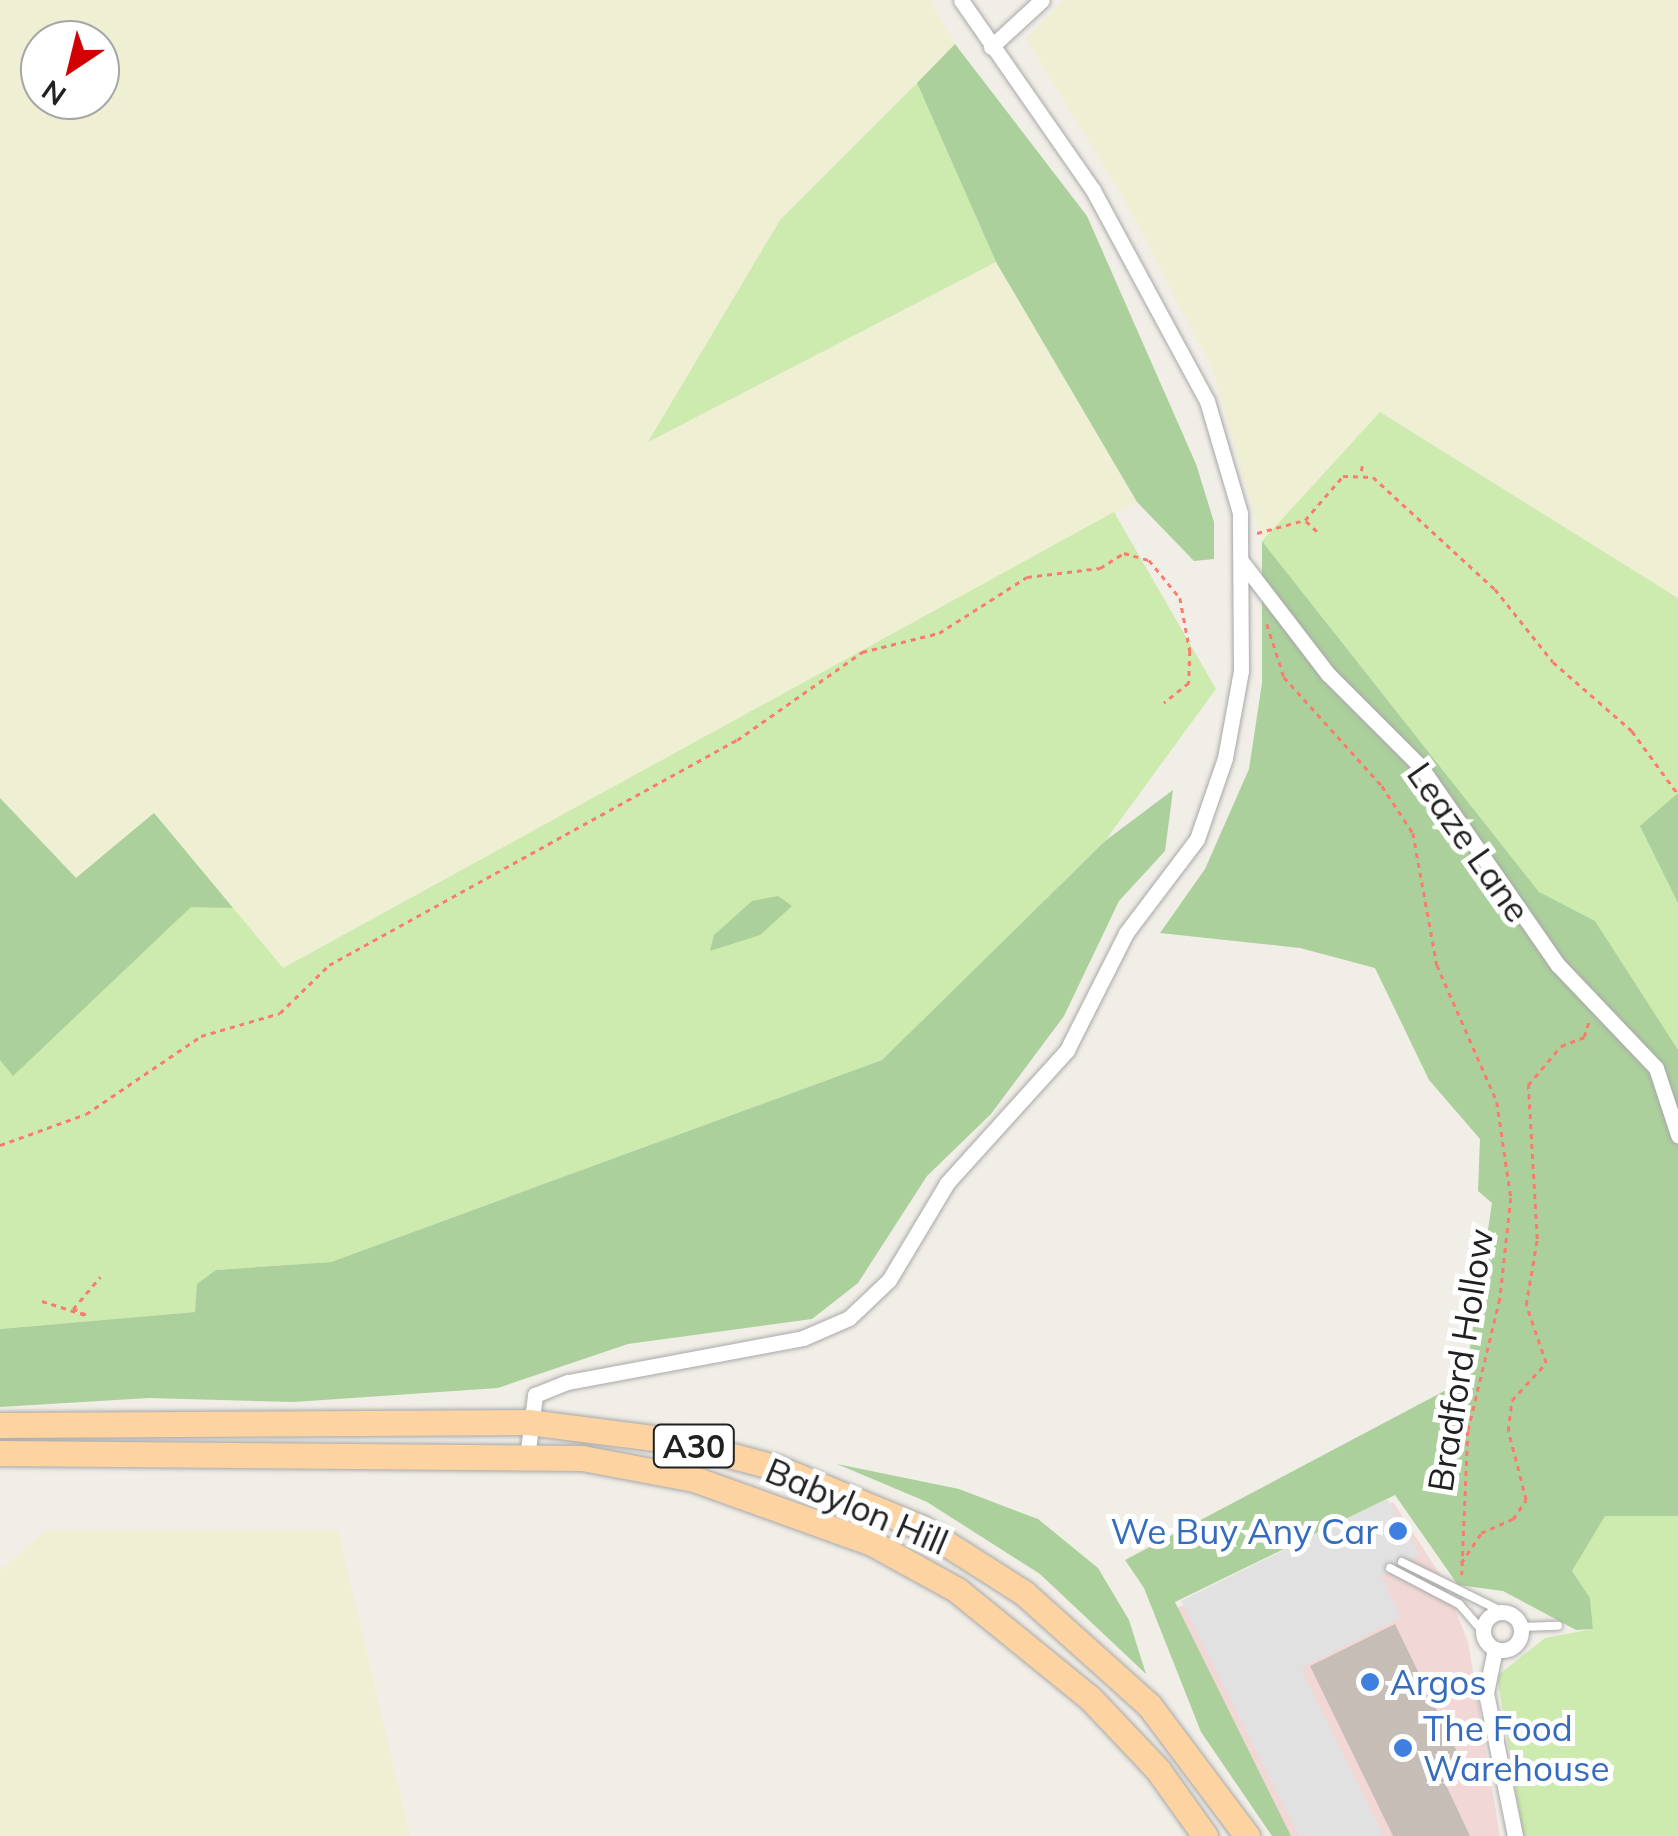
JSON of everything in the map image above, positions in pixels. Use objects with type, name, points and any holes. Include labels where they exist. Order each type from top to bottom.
[{"type":"main road","name":"Babylon Hill","points":[[0,1425],[528,1422],[676,1441],[778,1468],[922,1528],[1024,1593],[1149,1704],[1247,1836]]},
{"type":"main road","name":"Babylon Hill","points":[[0,1453],[527,1457],[694,1478],[911,1564],[998,1618],[1090,1698],[1158,1770],[1206,1836]]},
{"type":"street","points":[[527,1457],[528,1422],[536,1395],[568,1382],[803,1338],[849,1318],[889,1280],[947,1183],[1068,1050],[1126,933],[1197,839],[1226,758],[1241,671],[1240,514],[1207,401],[1094,190],[961,0]]},
{"type":"street","points":[[991,47],[1042,0]]},
{"type":"street","name":"Leaze Lane","points":[[1240,559],[1328,674],[1420,766],[1558,965],[1656,1068],[1678,1135]]},
{"type":"street","points":[[1495,1649],[1517,1643],[1521,1627],[1502,1612],[1483,1632],[1495,1649],[1486,1694],[1515,1836]]},
{"type":"lane","points":[[1402,1562],[1462,1600],[1483,1632]]},
{"type":"lane","points":[[1390,1568],[1462,1600],[1502,1612]]},
{"type":"lane","points":[[1521,1627],[1558,1626]]},
{"type":"path","points":[[1360,472],[1363,462]]},
{"type":"path","points":[[1240,559],[1247,538],[1305,520],[1343,476],[1360,472]]},
{"type":"path","points":[[1360,472],[1495,589],[1553,662],[1632,731],[1678,794]]},
{"type":"path","points":[[1305,520],[1320,534]]},
{"type":"path","points":[[0,1144],[86,1114],[201,1036],[280,1013],[329,965],[737,740],[862,652],[939,633],[1027,577],[1100,568],[1124,553],[1149,560],[1180,598],[1190,652],[1188,683],[1164,703]]},
{"type":"path","name":"Bradford Hollow","points":[[1266,597],[1284,677],[1382,786],[1412,833],[1437,965],[1497,1102],[1511,1198],[1500,1300],[1468,1430],[1460,1564],[1462,1600]]},
{"type":"path","points":[[1460,1564],[1482,1533],[1513,1519],[1526,1500],[1508,1431],[1512,1400],[1546,1363],[1526,1306],[1538,1240],[1528,1085],[1561,1046],[1584,1037],[1589,1020],[1581,1006]]},
{"type":"path","points":[[42,1302],[86,1315],[73,1309],[100,1278]]},
{"type":"shaded area","points":[[1387,1499],[1419,1554],[1381,1576],[1401,1617],[1301,1668],[1383,1836],[1299,1836],[1181,1601]]},
{"type":"shaded area","points":[[1393,1502],[1443,1579],[1468,1642],[1500,1836],[1287,1836],[1173,1610]]},
{"type":"green space","points":[[0,0],[930,0],[955,44],[780,220],[649,441],[996,262],[1137,502],[282,968],[154,813],[76,878],[0,798]]},
{"type":"green space","points":[[1064,0],[1678,0],[1678,598],[1380,412],[1262,541],[1212,368],[1123,197],[1026,39]]},
{"type":"green space","points":[[955,44],[1087,216],[1196,464],[1214,522],[1214,559],[1194,561],[1137,502],[996,262],[917,83]]},
{"type":"green space","points":[[917,83],[996,262],[648,442],[780,220]]},
{"type":"green space","points":[[1380,412],[1678,598],[1678,1068],[1262,541]]},
{"type":"green space","points":[[1114,512],[1216,689],[1105,841],[882,1060],[331,1262],[216,1270],[195,1312],[0,1329],[0,798],[76,878],[154,813],[283,968]]},
{"type":"green space","points":[[1262,541],[1539,892],[1595,921],[1678,1050],[1678,1516],[1605,1516],[1572,1571],[1590,1598],[1593,1629],[1576,1630],[1503,1591],[1458,1585],[1395,1495],[1175,1602],[1291,1836],[1272,1836],[1201,1732],[1144,1588],[1125,1560],[1465,1380],[1492,1203],[1478,1191],[1480,1139],[1429,1080],[1375,968],[1300,948],[1160,933],[1205,869],[1249,769],[1262,683]]},
{"type":"green space","points":[[1173,790],[1165,851],[1119,901],[1064,1016],[991,1114],[927,1176],[858,1283],[812,1319],[628,1344],[498,1388],[294,1402],[149,1398],[0,1407],[0,1329],[195,1312],[197,1284],[216,1270],[331,1262],[882,1060],[1105,841]]},
{"type":"green space","points":[[1678,793],[1678,903],[1640,826]]},
{"type":"green space","points":[[0,798],[76,878],[154,813],[233,908],[191,907],[13,1076],[0,1060]]},
{"type":"green space","points":[[778,896],[792,906],[760,935],[710,951],[714,935],[752,901]]},
{"type":"green space","points":[[837,1464],[959,1489],[1038,1519],[1098,1568],[1129,1620],[1146,1674],[1040,1574],[927,1502]]},
{"type":"green space","points":[[1605,1515],[1678,1516],[1678,1836],[1523,1836],[1497,1676],[1545,1638],[1593,1629],[1590,1598],[1572,1571]]},
{"type":"green space","points":[[46,1530],[338,1530],[410,1836],[0,1836],[0,1570]]},
{"type":"building","points":[[1395,1624],[1460,1758],[1438,1768],[1470,1836],[1393,1836],[1310,1666]]},
{"type":"place","name":"We Buy Any Car","points":[[1398,1531]]},
{"type":"place","name":"Argos","points":[[1370,1682]]},
{"type":"place","name":"The Food Warehouse","points":[[1403,1748]]}]
